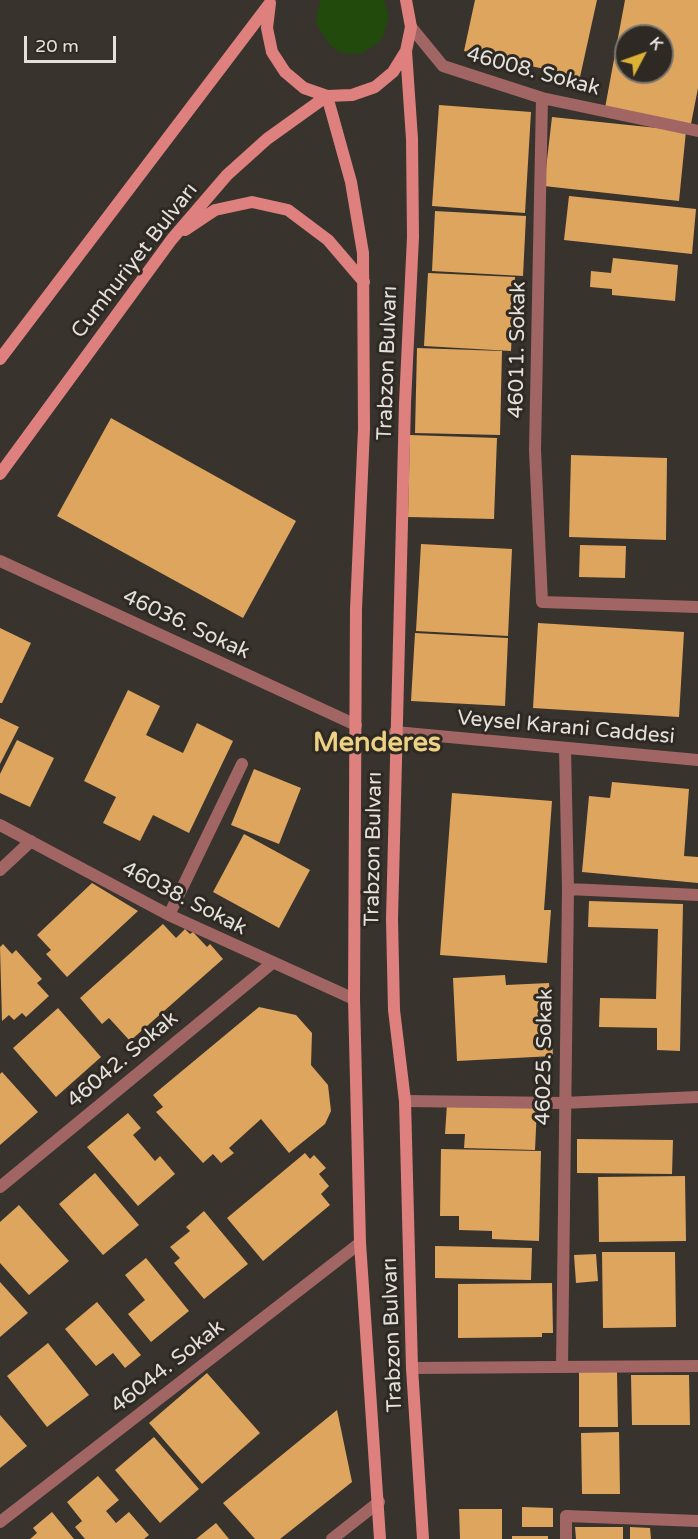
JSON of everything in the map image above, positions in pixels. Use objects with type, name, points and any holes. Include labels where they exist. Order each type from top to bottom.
[{"type":"main road","points":[[406,0],[411,27]]},
{"type":"main road","points":[[271,2],[267,28],[272,52],[285,72],[304,88],[327,96],[352,95],[375,87],[393,72],[406,51],[416,0]]},
{"type":"main road","points":[[0,358],[271,2]]},
{"type":"main road","name":"Trabzon Bulvarı","points":[[406,51],[412,139],[413,237],[395,732],[392,919],[394,1010],[405,1101],[412,1368],[423,1539]]},
{"type":"main road","name":"Cumhuriyet Bulvarı","points":[[0,474],[172,240],[227,175],[267,139],[327,96]]},
{"type":"main road","name":"Trabzon Bulvarı","points":[[327,96],[351,182],[363,253],[364,429],[356,609],[354,999],[360,1243],[380,1539]]},
{"type":"main road","points":[[172,240],[215,210],[252,202],[288,210],[328,240],[364,282]]},
{"type":"street","name":"46008. Sokak","points":[[411,27],[443,66],[542,98],[698,131]]},
{"type":"street","name":"46011. Sokak","points":[[542,98],[536,450],[542,602],[698,607]]},
{"type":"street","name":"46036. Sokak","points":[[0,561],[356,725]]},
{"type":"street","name":"Veysel Karani Caddesi","points":[[395,732],[698,760]]},
{"type":"street","name":"46025. Sokak","points":[[562,1367],[563,1103],[568,889],[565,748]]},
{"type":"street","points":[[169,915],[242,764]]},
{"type":"street","name":"46038. Sokak","points":[[0,825],[169,915],[271,964],[354,999]]},
{"type":"street","points":[[0,870],[31,842]]},
{"type":"street","points":[[568,889],[698,895]]},
{"type":"street","name":"46042. Sokak","points":[[0,1187],[271,964]]},
{"type":"street","points":[[405,1101],[563,1103],[698,1097]]},
{"type":"street","name":"46044. Sokak","points":[[0,1522],[360,1243]]},
{"type":"street","points":[[412,1368],[698,1366]]},
{"type":"street","points":[[332,1539],[379,1502]]},
{"type":"street","points":[[566,1539],[566,1516],[698,1521]]},
{"type":"green space","points":[[321,0],[384,0],[389,17],[382,39],[363,53],[340,52],[330,45],[317,25],[317,12]]},
{"type":"building","points":[[475,0],[597,0],[580,77],[464,51]]},
{"type":"building","points":[[625,0],[698,0],[698,88],[691,124],[605,108],[614,59],[614,84],[674,84],[674,24],[621,24]]},
{"type":"building","points":[[439,105],[531,112],[525,213],[432,206]]},
{"type":"building","points":[[552,117],[686,131],[679,201],[544,186]]},
{"type":"building","points":[[569,196],[696,209],[692,254],[564,240]]},
{"type":"building","points":[[435,211],[526,216],[523,276],[432,271]]},
{"type":"building","points":[[613,258],[678,265],[675,301],[612,295],[612,289],[590,287],[591,271],[611,273]]},
{"type":"building","points":[[428,273],[515,277],[511,351],[424,346]]},
{"type":"building","points":[[417,348],[502,351],[500,435],[415,433]]},
{"type":"building","points":[[111,418],[296,521],[243,618],[57,516]]},
{"type":"building","points":[[410,435],[497,438],[494,519],[408,517]]},
{"type":"building","points":[[571,455],[667,458],[666,540],[569,537]]},
{"type":"building","points":[[421,544],[512,549],[508,636],[416,631]]},
{"type":"building","points":[[580,545],[626,546],[625,578],[579,577]]},
{"type":"building","points":[[538,623],[684,632],[679,717],[533,708]]},
{"type":"building","points":[[0,628],[31,643],[2,703],[0,703]]},
{"type":"building","points":[[415,633],[508,638],[505,706],[411,701]]},
{"type":"building","points":[[128,690],[160,706],[146,735],[183,753],[197,723],[233,741],[189,833],[153,815],[140,841],[103,823],[116,797],[84,781]]},
{"type":"building","points":[[0,718],[19,727],[0,764]]},
{"type":"building","points":[[17,740],[54,758],[30,807],[0,793],[0,774]]},
{"type":"building","points":[[254,769],[301,788],[279,844],[231,825]]},
{"type":"building","points":[[612,782],[689,789],[684,856],[698,857],[698,883],[582,872],[589,796],[610,798]]},
{"type":"building","points":[[452,793],[552,801],[544,910],[551,910],[547,963],[440,955]]},
{"type":"building","points":[[244,834],[310,870],[279,928],[213,892]]},
{"type":"building","points":[[92,883],[138,911],[67,977],[46,954],[51,950],[37,935]]},
{"type":"building","points":[[589,901],[683,904],[680,1051],[657,1050],[657,1028],[599,1027],[600,998],[656,999],[658,929],[588,927]]},
{"type":"building","points":[[163,924],[176,938],[185,929],[190,934],[193,932],[207,947],[210,944],[223,959],[130,1041],[109,1018],[102,1024],[80,998]]},
{"type":"building","points":[[3,944],[12,954],[16,950],[42,979],[37,983],[49,996],[26,1017],[22,1013],[14,1020],[9,1015],[2,1021],[0,947]]},
{"type":"building","points":[[505,975],[506,985],[549,983],[553,1056],[457,1061],[453,978]]},
{"type":"building","points":[[259,1007],[296,1015],[312,1033],[311,1065],[328,1085],[331,1111],[325,1124],[289,1153],[261,1119],[229,1148],[234,1153],[221,1163],[213,1154],[203,1163],[156,1112],[163,1107],[153,1095]]},
{"type":"building","points":[[58,1008],[101,1057],[56,1097],[13,1048]]},
{"type":"building","points":[[2,1072],[38,1112],[0,1145],[0,1074]]},
{"type":"building","points":[[447,1104],[537,1107],[535,1150],[464,1148],[465,1134],[445,1134]]},
{"type":"building","points":[[128,1113],[141,1128],[133,1135],[155,1161],[160,1156],[175,1174],[138,1206],[87,1147]]},
{"type":"building","points":[[577,1139],[673,1140],[672,1174],[577,1173]]},
{"type":"building","points":[[441,1149],[541,1151],[539,1241],[492,1239],[492,1231],[459,1230],[459,1216],[440,1216]]},
{"type":"building","points":[[305,1153],[310,1159],[314,1155],[326,1168],[319,1174],[329,1186],[321,1194],[330,1205],[263,1261],[227,1218]]},
{"type":"building","points":[[95,1173],[139,1225],[103,1255],[59,1204]]},
{"type":"building","points":[[685,1176],[686,1241],[599,1242],[598,1177]]},
{"type":"building","points":[[19,1205],[69,1261],[29,1295],[0,1263],[0,1222]]},
{"type":"building","points":[[204,1211],[248,1264],[204,1299],[174,1263],[180,1258],[170,1247],[190,1231],[186,1227]]},
{"type":"building","points":[[435,1246],[532,1248],[531,1280],[435,1278]]},
{"type":"building","points":[[602,1252],[675,1252],[676,1327],[603,1328]]},
{"type":"building","points":[[596,1254],[598,1281],[576,1283],[574,1255]]},
{"type":"building","points":[[146,1258],[189,1311],[151,1342],[128,1314],[145,1300],[125,1275]]},
{"type":"building","points":[[0,1282],[28,1313],[0,1337]]},
{"type":"building","points":[[552,1283],[553,1333],[542,1333],[542,1337],[458,1338],[458,1284]]},
{"type":"building","points":[[97,1302],[141,1355],[125,1368],[113,1353],[96,1366],[65,1329]]},
{"type":"building","points":[[48,1343],[89,1395],[47,1427],[7,1376]]},
{"type":"building","points":[[579,1372],[617,1372],[618,1427],[579,1427]]},
{"type":"building","points":[[207,1373],[260,1433],[202,1484],[149,1423]]},
{"type":"building","points":[[631,1375],[689,1375],[690,1425],[632,1425]]},
{"type":"building","points":[[337,1410],[352,1482],[280,1539],[255,1539],[223,1503]]},
{"type":"building","points":[[0,1415],[27,1446],[0,1468]]},
{"type":"building","points":[[619,1432],[620,1494],[582,1494],[581,1433]]},
{"type":"building","points":[[154,1437],[199,1489],[160,1523],[115,1470]]},
{"type":"building","points":[[98,1476],[119,1500],[106,1511],[116,1523],[129,1512],[149,1535],[144,1539],[85,1539],[75,1527],[82,1521],[67,1502]]},
{"type":"building","points":[[522,1507],[553,1508],[553,1527],[522,1527]]},
{"type":"building","points":[[459,1509],[502,1509],[502,1539],[460,1539]]},
{"type":"building","points":[[52,1512],[74,1539],[30,1539],[37,1533],[33,1528]]},
{"type":"building","points":[[216,1523],[229,1539],[196,1539]]},
{"type":"building","points":[[575,1527],[623,1527],[623,1539],[576,1539]]},
{"type":"building","points":[[630,1527],[650,1528],[651,1539],[630,1539]]},
{"type":"building","points":[[512,1536],[548,1536],[548,1539],[512,1539]]},
{"type":"district","name":"Menderes","points":[[377,744]]}]
